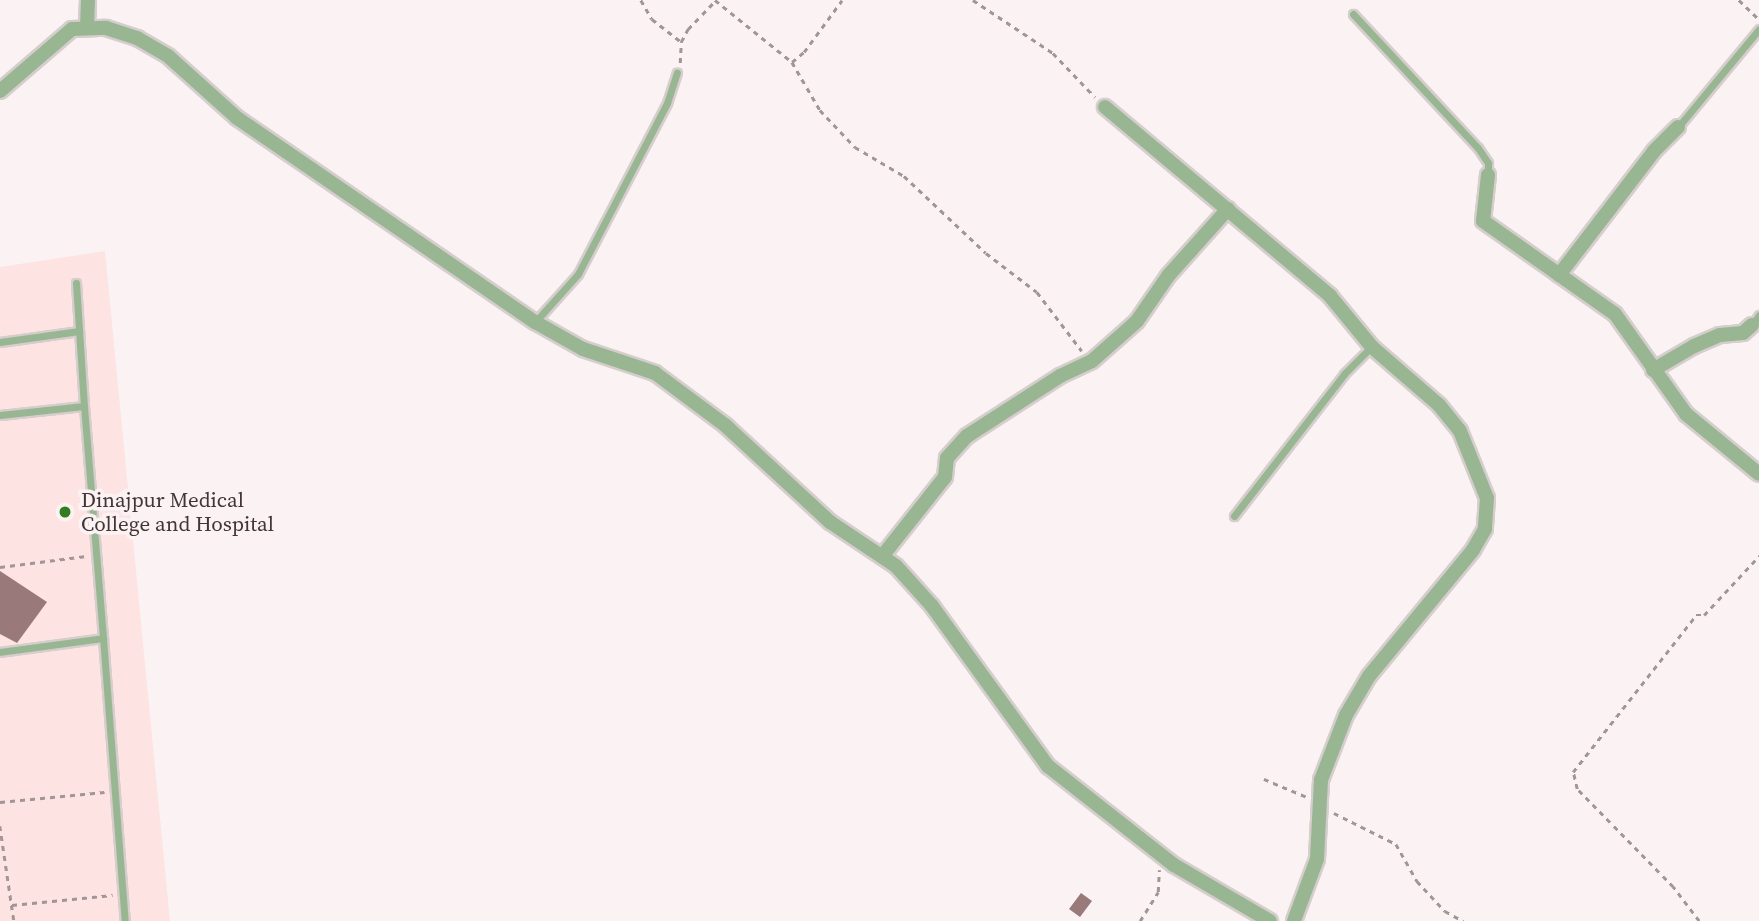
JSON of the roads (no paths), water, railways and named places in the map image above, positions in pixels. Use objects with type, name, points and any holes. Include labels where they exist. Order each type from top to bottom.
[{"type":"street","points":[[87,28],[89,0]]},
{"type":"street","points":[[0,91],[72,29],[106,28],[168,56],[237,118],[535,322],[583,349],[655,373],[726,426],[830,522],[884,554],[932,606],[1048,766],[1160,853],[1270,921]]},
{"type":"street","points":[[1105,107],[1330,296],[1372,346],[1439,405],[1460,431],[1479,471],[1489,514],[1473,550],[1354,700],[1321,780],[1322,806],[1313,878],[1294,921]]},
{"type":"street","points":[[1559,275],[1654,151],[1678,127]]},
{"type":"street","points":[[1488,175],[1483,221],[1615,314],[1686,414],[1759,474]]},
{"type":"street","points":[[884,554],[945,477],[947,458],[967,436],[1060,376],[1092,361],[1137,321],[1168,276],[1228,209]]},
{"type":"street","points":[[1653,370],[1694,346],[1720,335],[1743,333],[1756,320]]},
{"type":"lane","points":[[1353,14],[1478,148],[1488,163],[1488,175]]},
{"type":"lane","points":[[1678,127],[1759,29]]},
{"type":"lane","points":[[535,322],[578,274],[667,103],[677,73]]},
{"type":"lane","points":[[76,283],[125,921]]},
{"type":"lane","points":[[0,342],[79,331]]},
{"type":"lane","points":[[1234,516],[1344,374],[1372,346]]},
{"type":"lane","points":[[0,415],[84,406]]},
{"type":"lane","points":[[0,652],[103,638]]},
{"type":"place","name":"Dinajpur Medical College and Hospital","points":[[65,512]]}]
